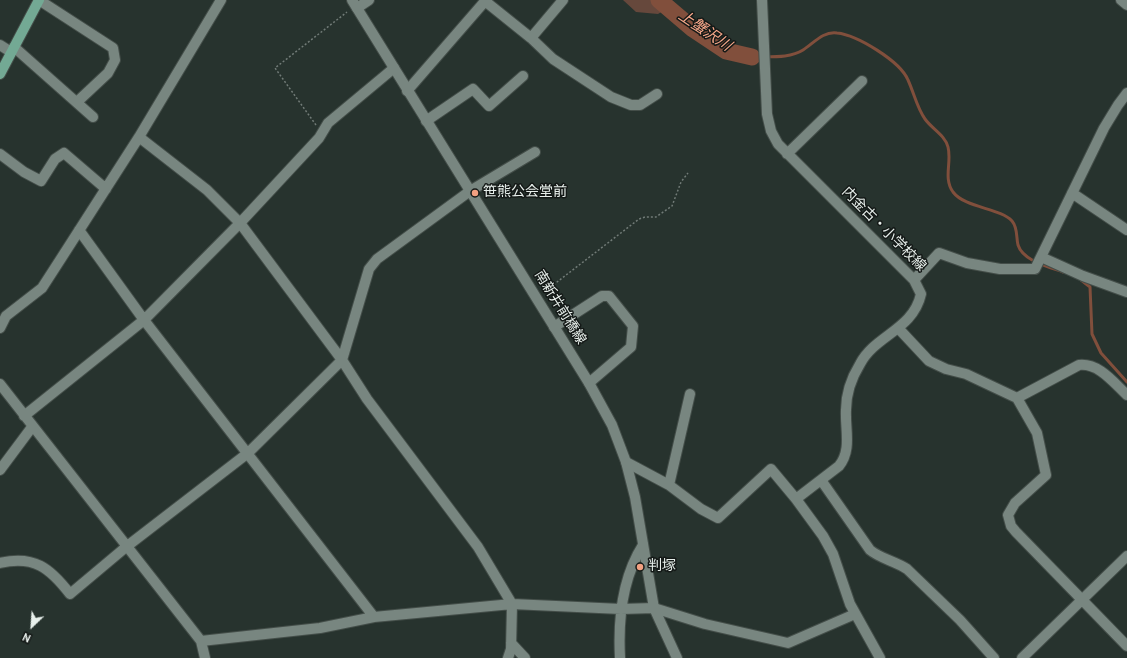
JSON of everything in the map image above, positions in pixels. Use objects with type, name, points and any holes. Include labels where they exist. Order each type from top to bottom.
[{"type":"main road","points":[[0,74],[39,0]]},
{"type":"street","points":[[39,0],[113,48],[115,60],[108,73],[77,102]]},
{"type":"street","points":[[0,328],[6,316],[42,288],[139,137],[221,0]]},
{"type":"street","points":[[355,5],[369,0]]},
{"type":"street","points":[[531,38],[563,0]]},
{"type":"street","name":"内金古・小学校線","points":[[762,0],[768,124],[773,137],[787,154],[914,280],[921,294],[920,302],[899,329],[879,342],[860,363],[848,393],[846,410],[847,446],[844,459],[821,480],[796,499]]},
{"type":"street","points":[[1121,0],[1127,5]]},
{"type":"street","points":[[407,91],[485,1],[531,38],[553,59],[611,97],[631,105],[640,105],[657,94]]},
{"type":"street","name":"南新井前橋線","points":[[355,5],[589,383],[612,425],[626,462],[635,497],[654,608],[677,658]]},
{"type":"street","points":[[0,45],[13,49],[93,117]]},
{"type":"street","points":[[24,416],[144,320],[240,223],[322,133],[328,123],[394,68]]},
{"type":"street","points":[[426,121],[473,89],[489,106],[523,76]]},
{"type":"street","points":[[787,154],[862,81]]},
{"type":"street","points":[[914,280],[939,253],[967,263],[1000,269],[1036,269],[1104,128],[1118,104],[1127,93]]},
{"type":"street","points":[[139,137],[207,190],[240,223],[342,360],[367,399],[478,547],[512,604],[511,643],[508,658]]},
{"type":"street","points":[[0,563],[30,560],[57,576],[70,594],[126,547],[248,453],[342,360],[369,269],[377,259],[470,191],[535,152]]},
{"type":"street","points":[[0,154],[24,172],[41,181],[55,159],[64,153],[106,188]]},
{"type":"street","points":[[1072,193],[1127,230]]},
{"type":"street","points":[[79,230],[144,320],[374,617]]},
{"type":"street","points":[[1041,257],[1083,276],[1127,292]]},
{"type":"street","points":[[554,327],[602,296],[609,296],[633,326],[631,348],[589,383]]},
{"type":"street","points":[[899,329],[930,361],[946,369],[966,374],[1017,398],[1037,433],[1046,475],[1015,503],[1008,515],[1011,526],[1127,646]]},
{"type":"street","points":[[1017,398],[1079,365],[1085,365],[1100,370],[1127,395]]},
{"type":"street","points":[[0,384],[201,641],[205,658]]},
{"type":"street","points":[[669,485],[690,394]]},
{"type":"street","points":[[0,470],[32,426]]},
{"type":"street","points":[[626,462],[669,485],[701,509],[718,518],[771,469],[796,499],[823,536],[833,554],[855,614],[880,658]]},
{"type":"street","points":[[821,480],[870,550],[876,555],[897,562],[907,569],[960,620],[994,658]]},
{"type":"street","points":[[620,658],[621,609],[633,561],[643,545]]},
{"type":"street","points":[[1022,658],[1127,556]]},
{"type":"street","points":[[201,641],[320,628],[374,617],[512,604],[621,609],[654,608],[704,624],[788,643],[855,614]]},
{"type":"street","points":[[511,643],[525,658]]},
{"type":"path","points":[[322,133],[275,68],[355,5]]},
{"type":"path","points":[[536,298],[640,219],[645,217],[656,217],[672,206],[682,182],[688,174]]},
{"type":"shaded area","points":[[623,0],[651,0],[663,11],[658,14],[636,12]]},
{"type":"waterway","name":"上蟹沢川","points":[[659,0],[693,29],[726,51],[752,57]]},
{"type":"waterway","points":[[752,57],[791,55],[803,50],[819,38],[832,33],[845,35],[877,50],[887,57],[903,73],[908,80],[922,115],[944,139],[948,147],[948,176],[950,187],[953,192],[958,197],[974,205],[1007,217],[1014,224],[1018,245],[1025,255],[1037,263],[1063,272]]},
{"type":"waterway","points":[[1081,280],[1090,287],[1092,334],[1101,353],[1127,382]]},
{"type":"place","name":"笹熊公会堂前","points":[[475,193]]},
{"type":"place","name":"判塚","points":[[640,567]]}]
